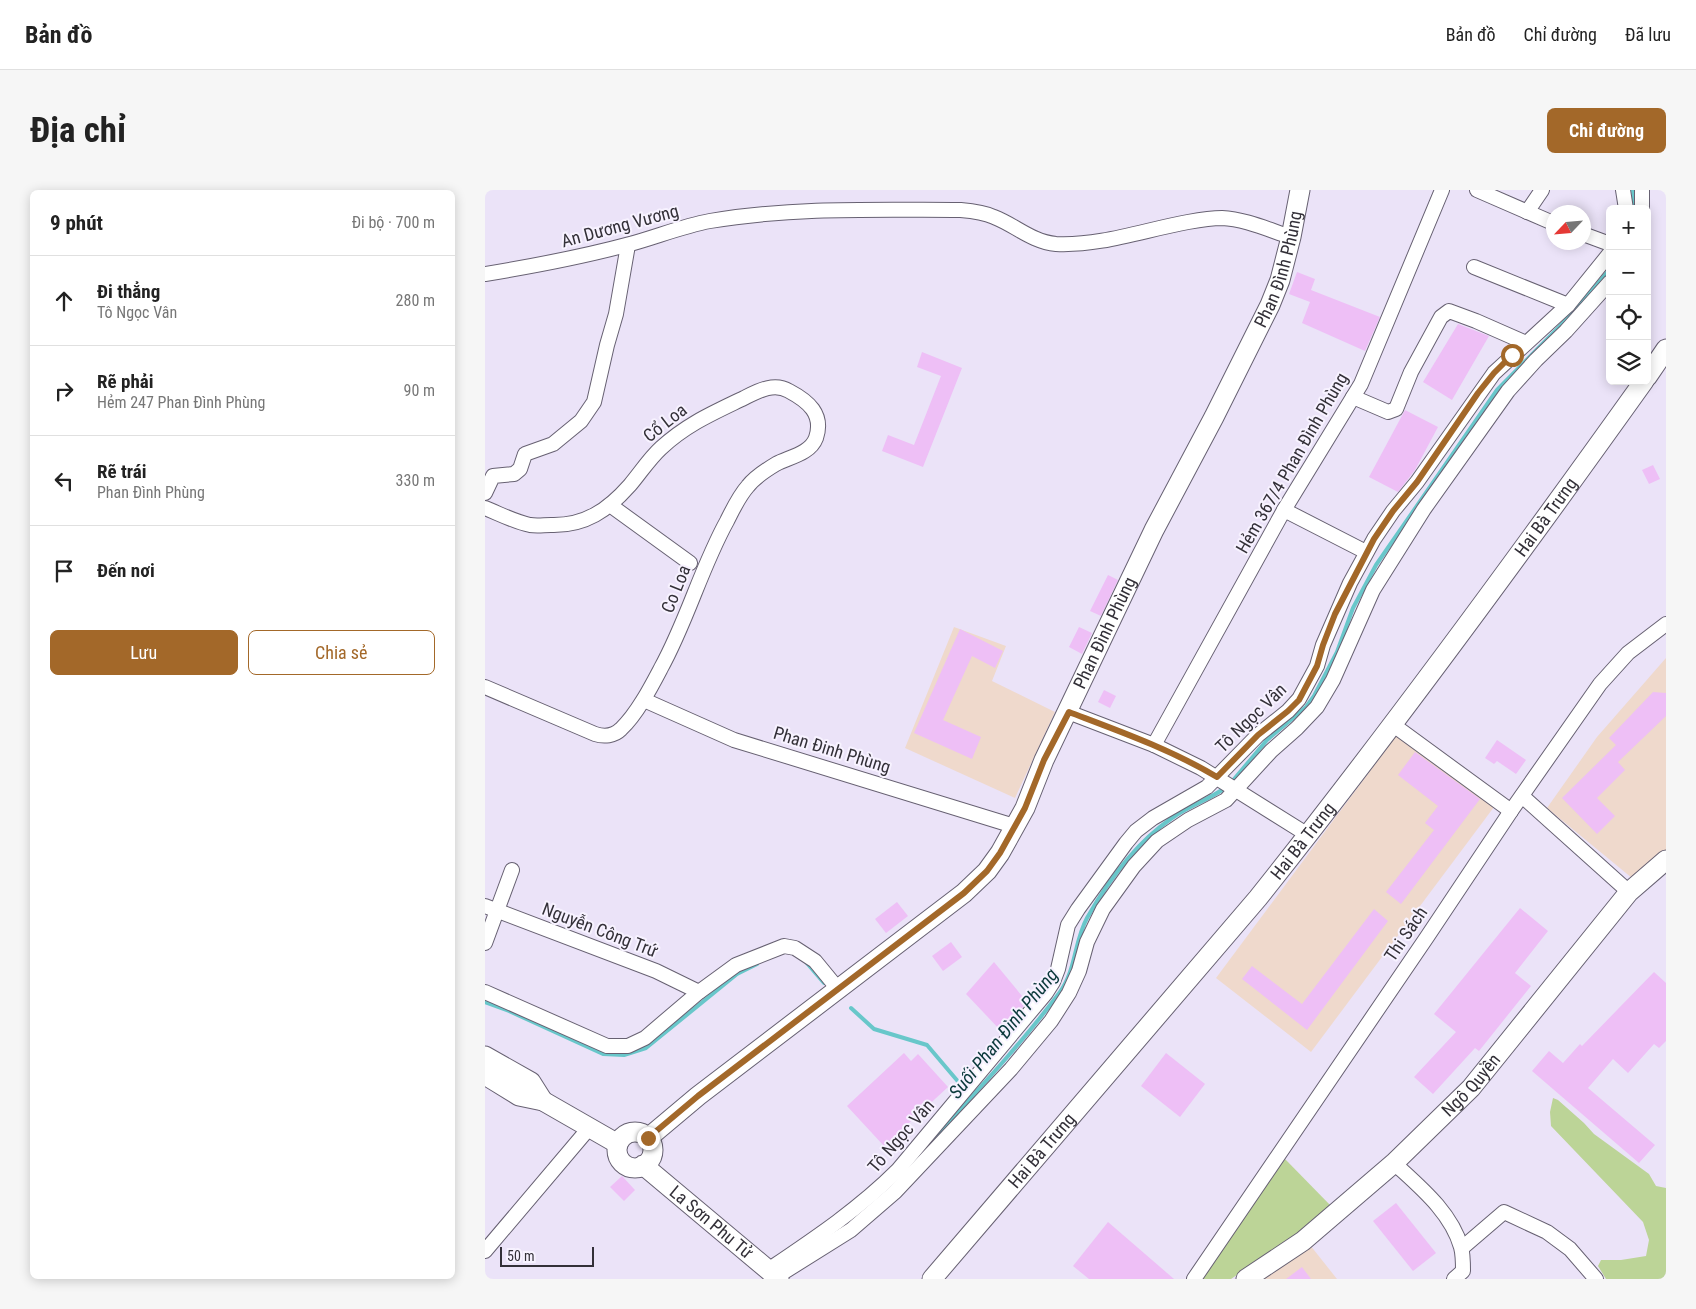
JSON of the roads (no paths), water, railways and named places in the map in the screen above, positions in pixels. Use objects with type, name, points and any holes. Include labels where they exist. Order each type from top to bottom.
[{"type":"street","name":"Phan Đình Phùng","points":[[648,1138],[698,1096],[964,893],[987,871],[1000,853],[1025,808],[1044,760],[1069,712],[1090,662],[1154,530],[1270,305],[1280,280],[1300,190]]},
{"type":"street","name":"Hẻm 367/4 Phan Đình Phùng","points":[[1154,745],[1284,510],[1361,384],[1442,190]]},
{"type":"street","points":[[1477,190],[1546,220]]},
{"type":"street","points":[[1527,212],[1542,190]]},
{"type":"street","points":[[1623,190],[1625,205]]},
{"type":"street","points":[[1642,190],[1642,205]]},
{"type":"street","name":"An Dương Vương","points":[[485,274],[540,265],[628,245],[707,222],[754,215],[845,210],[960,210],[976,212],[994,216],[1035,239],[1054,244],[1073,244],[1121,237],[1176,224],[1220,218],[1236,219],[1291,237]]},
{"type":"street","points":[[1591,237],[1606,243]]},
{"type":"street","points":[[485,493],[493,476],[514,474],[520,470],[525,454],[553,444],[581,421],[594,402],[616,314],[628,245]]},
{"type":"street","name":"Tô Ngọc Vân","points":[[774,1275],[878,1191],[899,1170],[1046,993],[1058,969],[1069,926],[1083,902],[1136,831],[1153,818],[1203,790],[1218,778],[1258,735],[1299,700],[1317,666],[1335,614],[1366,552],[1393,511],[1417,482],[1483,386],[1494,373],[1568,306],[1606,258]]},
{"type":"street","points":[[1474,267],[1568,306]]},
{"type":"street","name":"Tô Ngọc Vân","points":[[774,1275],[851,1230],[895,1192],[1011,1069],[1051,1020],[1069,993],[1079,971],[1087,942],[1103,909],[1134,866],[1157,841],[1188,820],[1226,800],[1271,751],[1317,707],[1333,680],[1373,590],[1424,509],[1508,391],[1536,360],[1566,332],[1606,287]]},
{"type":"street","points":[[1353,397],[1388,412],[1396,409],[1411,372],[1441,317],[1449,311],[1526,343]]},
{"type":"street","points":[[1651,371],[1666,349]]},
{"type":"street","name":"Hai Bà Trưng","points":[[932,1279],[1258,898],[1308,835],[1521,552],[1642,385]]},
{"type":"street","name":"Co Loa","points":[[485,687],[602,736],[621,730],[644,700],[671,650],[715,544],[738,501],[748,486],[761,474],[779,463],[804,452],[815,440],[818,425],[815,410],[802,398],[786,389],[773,386],[717,410],[662,447],[640,470],[631,484],[610,505]]},
{"type":"street","points":[[485,508],[531,525],[564,526],[578,523],[594,516],[610,505],[690,563]]},
{"type":"street","points":[[1284,510],[1366,552]]},
{"type":"street","name":"Thi Sách","points":[[1194,1279],[1511,811],[1600,684],[1627,654],[1666,624]]},
{"type":"street","name":"Phan Đinh Phùng","points":[[644,700],[734,740],[1014,826]]},
{"type":"street","points":[[1069,712],[1154,745],[1201,768],[1308,835]]},
{"type":"street","points":[[1392,724],[1511,811]]},
{"type":"street","points":[[1522,796],[1629,892]]},
{"type":"street","name":"Ngô Quyền","points":[[1246,1279],[1303,1241],[1394,1163],[1471,1088],[1629,892],[1666,860]]},
{"type":"street","points":[[485,943],[491,908],[512,870]]},
{"type":"street","name":"Nguyễn Công Trứ","points":[[491,908],[656,971],[699,992]]},
{"type":"street","points":[[485,992],[607,1046],[628,1046],[645,1038],[699,992],[736,965],[784,946],[795,948],[815,960],[837,989]]},
{"type":"street","points":[[485,1056],[531,1082],[543,1102]]},
{"type":"street","points":[[485,1076],[519,1096],[543,1102],[618,1144]]},
{"type":"street","points":[[485,1251],[590,1127]]},
{"type":"street","points":[[631,1132],[643,1134],[648,1138],[652,1150],[648,1162],[631,1167],[621,1161],[618,1156],[618,1144],[625,1134],[631,1132]]},
{"type":"street","points":[[1394,1163],[1448,1217],[1462,1248],[1462,1276]]},
{"type":"street","name":"La Sơn Phu Tử","points":[[643,1165],[774,1275]]},
{"type":"street","points":[[1462,1248],[1504,1212],[1547,1232],[1570,1249],[1596,1279]]},
{"type":"waterway","name":"Suối Phan Đình Phùng","points":[[1633,190],[1634,205]]},
{"type":"waterway","name":"Suối Phan Đình Phùng","points":[[1230,784],[1267,740],[1306,707],[1314,696],[1337,652],[1353,608],[1376,565],[1497,390],[1574,312],[1606,274]]},
{"type":"waterway","name":"Suối Phan Đình Phùng","points":[[934,1138],[1015,1048],[1060,992],[1069,975],[1087,918],[1104,890],[1124,863],[1135,850],[1172,818],[1225,788]]},
{"type":"waterway","points":[[806,962],[824,983]]},
{"type":"waterway","points":[[485,1002],[603,1054],[624,1055],[646,1048],[737,974],[757,964]]},
{"type":"waterway","points":[[851,1008],[874,1029],[927,1045],[961,1085]]}]
